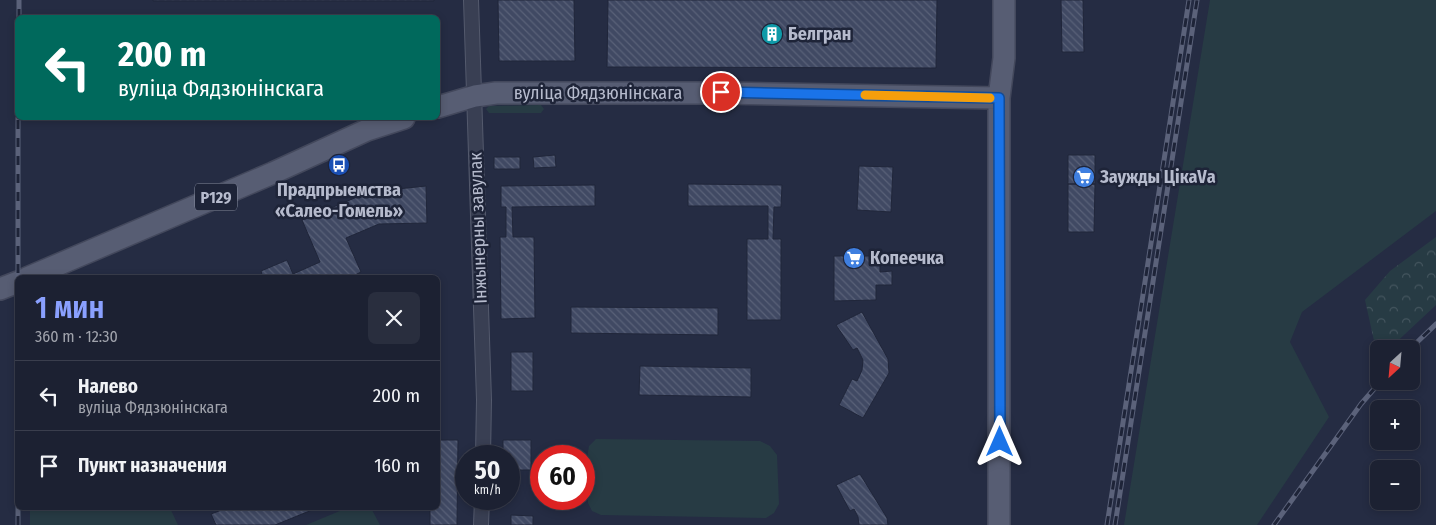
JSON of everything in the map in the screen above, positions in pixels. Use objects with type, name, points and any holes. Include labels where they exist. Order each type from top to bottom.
[{"type":"main road","points":[[1000,525],[999,98],[1004,58],[1004,0]]},
{"type":"main road","name":"вуліца Фядзюнінскага","points":[[440,106],[475,96],[496,93],[721,92],[999,98]]},
{"type":"main road","name":"Р129","points":[[34,275],[273,173],[368,130],[398,120]]},
{"type":"main road","points":[[0,289],[15,283]]},
{"type":"street","name":"Інжынерны завулак","points":[[471,0],[484,400],[482,445]]},
{"type":"street","points":[[481,525],[482,510]]},
{"type":"green space","points":[[1210,0],[1436,0],[1436,211],[1302,312],[1290,342],[1329,417],[1257,525],[1124,525]]},
{"type":"green space","points":[[541,105],[544,109],[541,113],[489,113],[486,109],[489,106]]},
{"type":"green space","points":[[1436,237],[1436,305],[1399,340],[1374,340],[1365,300],[1390,271]]},
{"type":"green space","points":[[596,439],[760,441],[770,446],[777,455],[779,504],[774,513],[766,518],[601,515],[592,510],[595,510],[595,445],[590,445]]},
{"type":"green space","points":[[30,510],[171,510],[178,525],[30,525]]},
{"type":"green space","points":[[342,510],[372,510],[380,525],[306,525]]},
{"type":"building","points":[[434,0],[434,1],[153,1]]},
{"type":"building","points":[[498,0],[574,0],[575,61],[499,61]]},
{"type":"building","name":"Белгран","points":[[608,0],[937,0],[936,68],[607,67]]},
{"type":"building","points":[[1061,0],[1083,0],[1084,52],[1062,52]]},
{"type":"building","points":[[555,155],[556,167],[534,168],[533,157]]},
{"type":"building","points":[[1068,155],[1095,155],[1095,184],[1068,184]]},
{"type":"building","points":[[494,157],[520,157],[520,169],[494,169]]},
{"type":"building","points":[[859,166],[893,167],[891,212],[857,210]]},
{"type":"building","points":[[688,184],[782,185],[781,207],[774,207],[773,239],[781,239],[781,320],[747,320],[747,239],[768,239],[768,206],[688,206]]},
{"type":"building","points":[[1068,184],[1095,184],[1094,232],[1068,232]]},
{"type":"building","points":[[595,185],[595,206],[512,207],[513,237],[534,237],[535,318],[501,319],[500,237],[506,237],[506,207],[501,207],[501,186]]},
{"type":"building","points":[[426,186],[427,223],[379,224],[346,238],[361,272],[355,275],[262,275],[261,271],[287,260],[293,274],[320,262],[302,220],[369,192]]},
{"type":"building","points":[[834,256],[880,256],[880,272],[892,271],[892,285],[876,285],[876,300],[834,301]]},
{"type":"building","points":[[571,307],[718,308],[718,335],[571,333]]},
{"type":"building","points":[[862,312],[888,359],[889,373],[863,418],[839,405],[852,379],[857,381],[862,370],[863,360],[857,348],[853,350],[836,325]]},
{"type":"building","points":[[511,352],[533,352],[533,391],[511,391]]},
{"type":"building","points":[[640,366],[751,368],[751,397],[639,395]]},
{"type":"building","points":[[440,440],[458,440],[458,445],[455,445],[455,510],[457,510],[457,525],[430,525],[430,510],[440,510]]},
{"type":"building","points":[[503,440],[531,440],[530,470],[520,470],[520,445],[503,445]]},
{"type":"building","points":[[860,474],[887,518],[888,525],[859,525],[854,509],[850,511],[836,485]]},
{"type":"building","points":[[222,510],[312,510],[275,525],[216,525],[211,514]]},
{"type":"building","points":[[511,515],[533,516],[533,525],[511,525]]},
{"type":"railway","points":[[19,0],[19,15]]},
{"type":"railway","points":[[1107,525],[1189,0]]},
{"type":"railway","points":[[1115,525],[1197,0]]},
{"type":"railway","points":[[18,120],[18,275]]},
{"type":"railway","points":[[1419,340],[1436,324]]},
{"type":"railway","points":[[1274,525],[1361,404],[1373,390]]},
{"type":"railway","points":[[18,510],[18,525]]},
{"type":"slow traffic","points":[[865,95],[990,98]]},
{"type":"place","name":"Белгран","points":[[772,34]]},
{"type":"place","name":"Прадпрыемства «Салео-Гомель»","points":[[339,165]]},
{"type":"place","name":"Заужды ЦікаVа","points":[[1084,177]]},
{"type":"place","name":"Копеечка","points":[[854,258]]},
{"type":"route","points":[[721,92],[999,98],[1000,442]]}]
